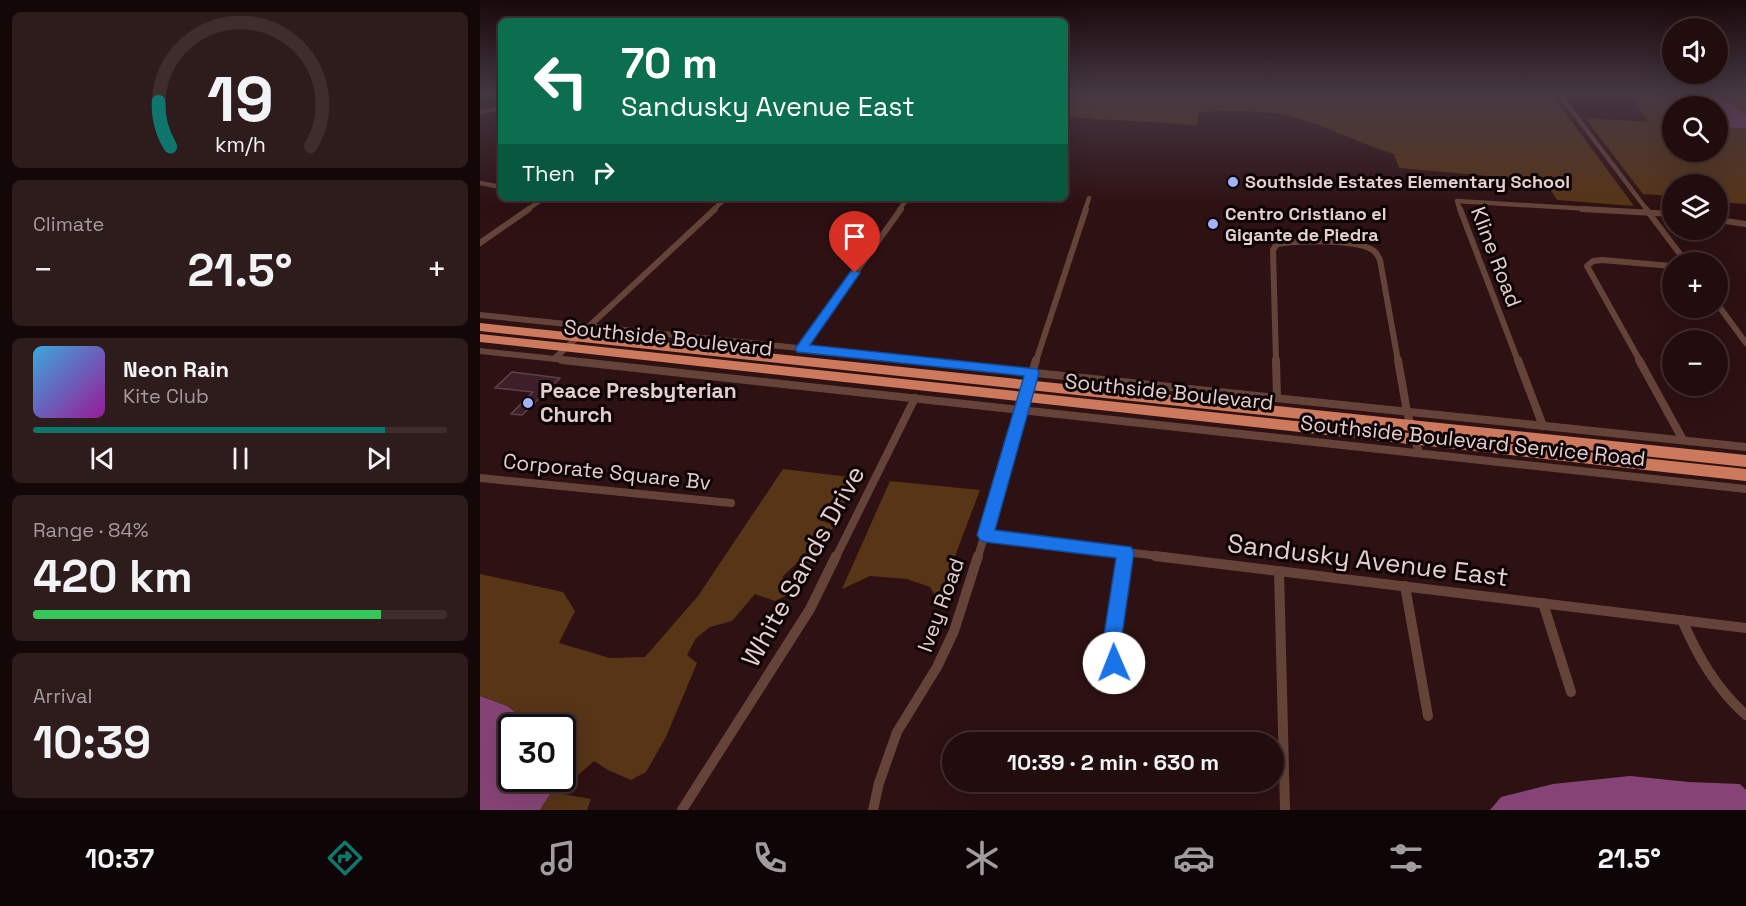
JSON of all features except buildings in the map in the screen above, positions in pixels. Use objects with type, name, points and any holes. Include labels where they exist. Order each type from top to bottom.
[{"type":"highway","name":"Southside Boulevard","points":[[480,327],[1027,391],[1417,446],[1746,475]]},
{"type":"highway","name":"Southside Boulevard","points":[[480,338],[1027,391],[1408,418],[1746,461]]},
{"type":"street","points":[[1586,130],[1678,252]]},
{"type":"street","points":[[480,183],[498,186]]},
{"type":"street","name":"Ivey Road","points":[[873,810],[879,783],[897,732],[938,667],[954,631],[1089,198]]},
{"type":"street","points":[[480,243],[540,201]]},
{"type":"street","points":[[554,359],[723,201]]},
{"type":"street","points":[[801,349],[906,201]]},
{"type":"street","name":"Kline Road","points":[[1543,426],[1457,201],[1662,214]]},
{"type":"street","points":[[1728,221],[1746,224]]},
{"type":"street","points":[[1277,398],[1273,249],[1283,242],[1361,246],[1373,250],[1378,255],[1408,418],[1417,446]]},
{"type":"street","points":[[1662,265],[1602,260],[1593,261],[1587,266],[1683,440]]},
{"type":"street","name":"Southside Boulevard Service Road","points":[[480,315],[801,349],[1027,391]]},
{"type":"street","points":[[1728,318],[1746,343]]},
{"type":"street","name":"Southside Boulevard Service Road","points":[[480,351],[915,398],[1027,391],[1277,398],[1408,418],[1543,426],[1746,447]]},
{"type":"street","name":"White Sands Drive","points":[[682,810],[810,609],[915,398]]},
{"type":"street","name":"Southside Boulevard Service Road","points":[[1417,446],[1746,489]]},
{"type":"street","name":"Corporate Square Bv","points":[[480,478],[731,502]]},
{"type":"street","name":"Sandusky Avenue East","points":[[985,535],[1746,628]]},
{"type":"street","points":[[1118,674],[1114,663],[1112,642],[1125,552]]},
{"type":"street","points":[[1279,571],[1285,810]]},
{"type":"street","points":[[1405,586],[1428,716]]},
{"type":"street","points":[[1543,603],[1571,692]]},
{"type":"street","points":[[1682,620],[1706,674],[1746,715]]},
{"type":"shaded area","points":[[1329,130],[1578,130],[1634,206],[1557,200],[1545,181],[1399,168],[1394,154]]},
{"type":"shaded area","points":[[1594,130],[1662,130],[1662,162],[1728,162],[1728,130],[1746,130],[1746,204],[1728,203],[1728,174],[1662,174],[1662,195],[1643,194]]},
{"type":"shaded area","points":[[783,469],[858,478],[842,506],[819,515],[820,520],[834,525],[814,565],[798,562],[782,577],[792,582],[788,595],[775,601],[755,594],[732,621],[710,627],[696,638],[687,655],[697,663],[666,737],[646,772],[631,780],[594,761],[576,776],[576,714],[517,714],[507,706],[480,696],[480,574],[563,592],[575,611],[559,643],[610,658],[645,657],[698,596]]},
{"type":"shaded area","points":[[890,481],[980,490],[938,601],[930,587],[907,579],[870,576],[842,589]]},
{"type":"shaded area","points":[[480,696],[507,706],[517,714],[498,714],[498,792],[551,792],[540,810],[480,810]]},
{"type":"shaded area","points":[[1630,776],[1740,784],[1746,790],[1746,810],[1490,810],[1501,797],[1553,784]]},
{"type":"shaded area","points":[[551,792],[591,799],[587,810],[540,810]]},
{"type":"place","name":"Southside Estates Elementary School","points":[[1233,182]]},
{"type":"place","name":"Centro Cristiano el Gigante de Piedra","points":[[1213,224]]},
{"type":"place","name":"Peace Presbyterian Church","points":[[528,403]]},
{"type":"route","points":[[855,273],[801,349],[1032,373],[985,535],[1125,552],[1112,642],[1114,663]]}]
